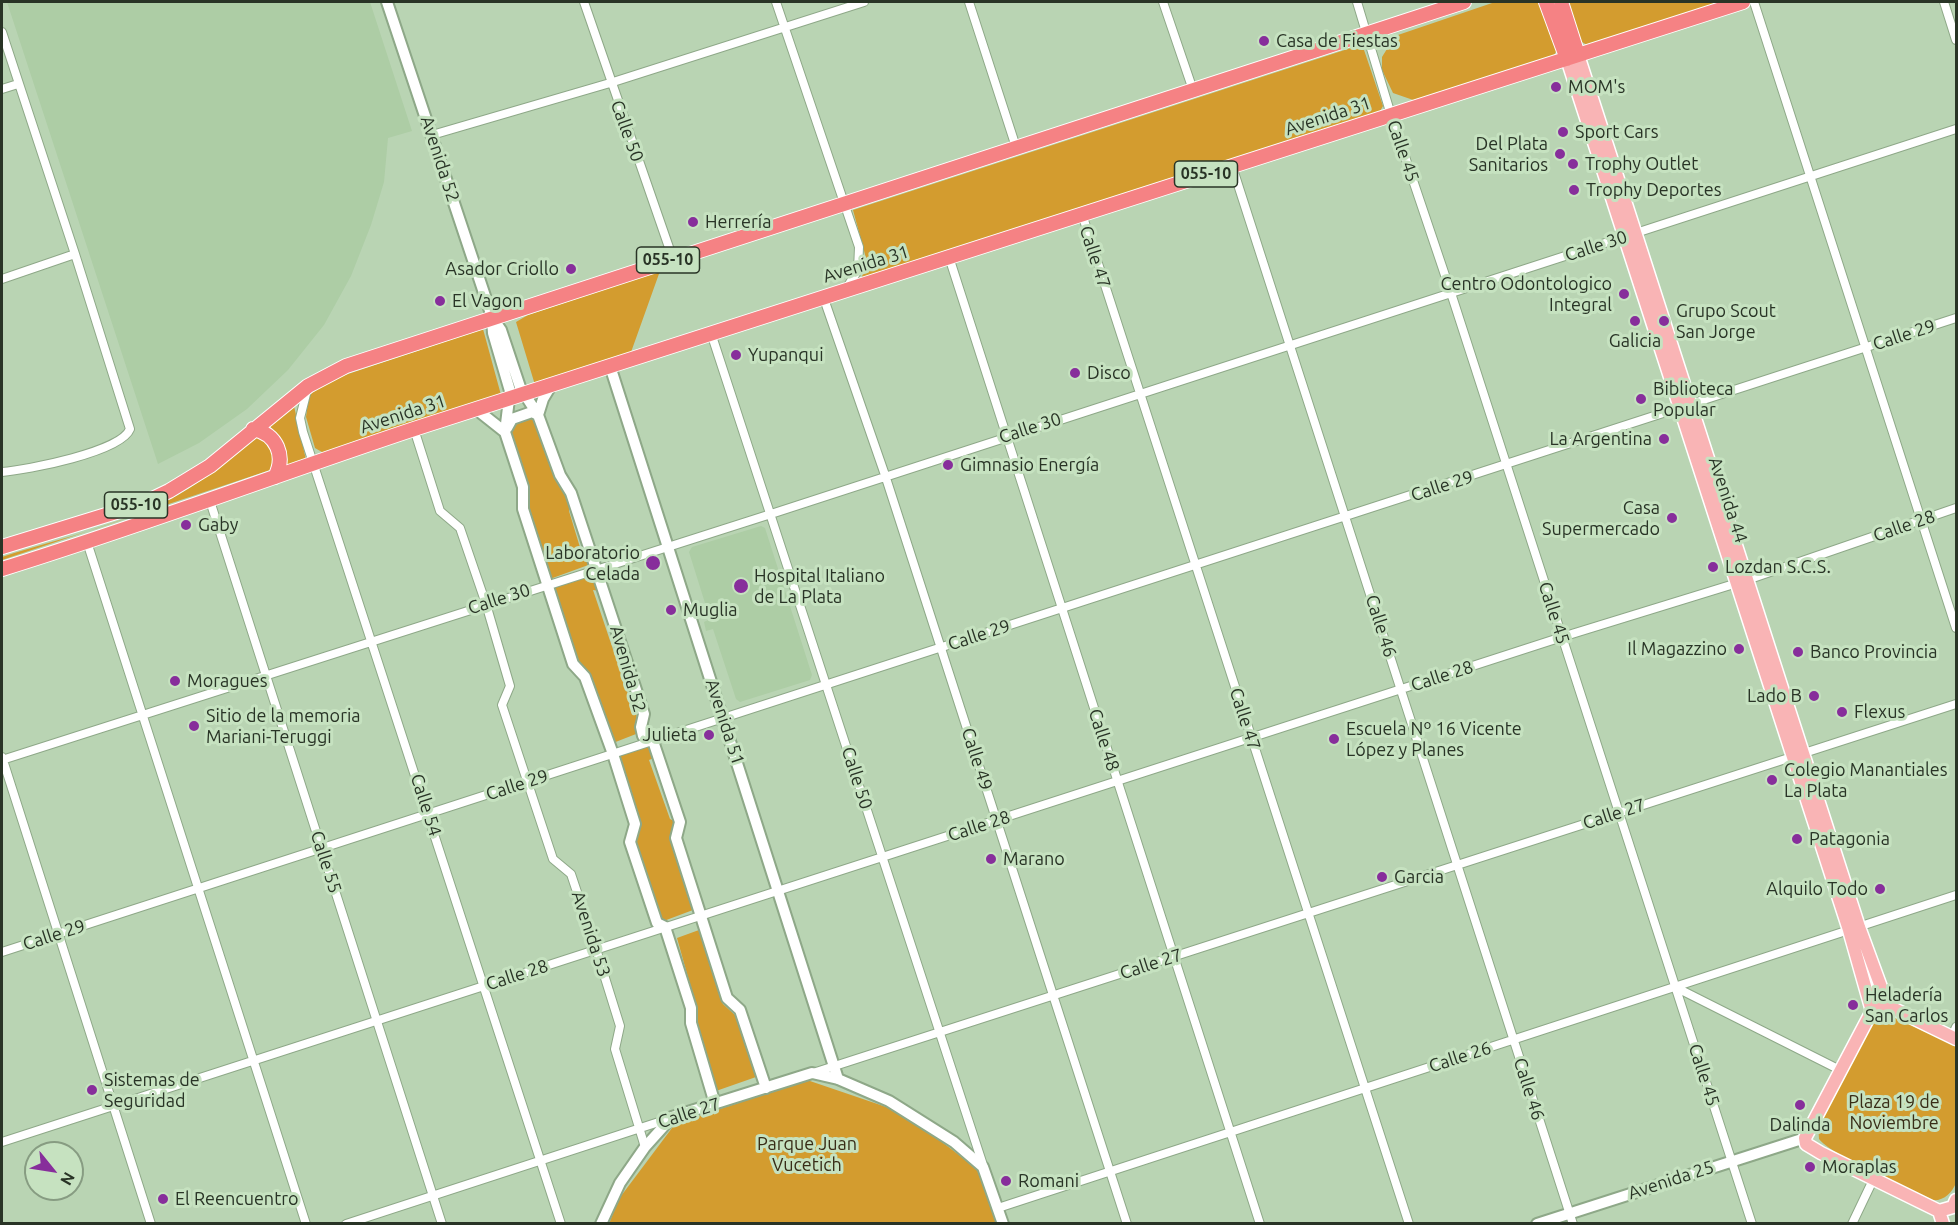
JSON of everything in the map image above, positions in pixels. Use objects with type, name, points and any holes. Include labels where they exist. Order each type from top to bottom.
[{"type":"highway","name":"055-10","points":[[2,547],[142,504],[169,491],[210,465],[308,386],[346,366],[1464,2]]},
{"type":"highway","name":"Avenida 44","points":[[1546,2],[1573,57]]},
{"type":"highway","name":"Avenida 44","points":[[1561,2],[1573,57]]},
{"type":"highway","name":"Avenida 31","points":[[2,569],[210,501],[314,462],[524,393],[1743,2]]},
{"type":"highway","points":[[253,429],[266,434],[277,445],[280,461],[275,477]]},
{"type":"main road","name":"Avenida 44","points":[[1573,57],[1636,232],[1685,406]]},
{"type":"main road","name":"Avenida 44","points":[[1573,57],[1624,237],[1685,406],[1854,929],[1872,1011]]},
{"type":"main road","name":"Avenida 44","points":[[1854,929],[1888,1006]]},
{"type":"main road","points":[[1955,1034],[1888,1006],[1872,1011],[1840,1070],[1806,1141],[1941,1217],[1955,1208]]},
{"type":"street","name":"Avenida 52","points":[[387,2],[492,317],[493,333],[509,398],[505,432],[523,487],[523,509],[573,664],[585,677],[613,754],[635,824],[630,842],[657,923],[665,927],[691,1008],[690,1023],[715,1104]]},
{"type":"street","name":"Calle 50","points":[[584,2],[610,83],[673,259]]},
{"type":"street","points":[[776,2],[859,247],[858,270],[845,290]]},
{"type":"street","points":[[432,135],[610,83],[864,2]]},
{"type":"street","points":[[969,2],[1016,147]]},
{"type":"street","points":[[1163,2],[1193,90]]},
{"type":"street","name":"Calle 45","points":[[1357,2],[1391,115],[1451,292],[1752,1224]]},
{"type":"street","points":[[1754,2],[1956,628]]},
{"type":"street","points":[[1944,2],[1956,39]]},
{"type":"street","points":[[2,32],[129,423],[128,435],[120,442],[41,467],[2,472]]},
{"type":"street","points":[[2,89],[18,84]]},
{"type":"street","name":"Calle 30","points":[[2,759],[771,514],[885,475],[1956,129]]},
{"type":"street","name":"Calle 46","points":[[1232,166],[1571,1218]]},
{"type":"street","name":"Calle 47","points":[[1082,214],[1409,1224]]},
{"type":"street","points":[[2,279],[75,254]]},
{"type":"street","name":"Calle 48","points":[[949,257],[1260,1224]]},
{"type":"street","name":"Calle 49","points":[[823,297],[885,475],[1127,1224]]},
{"type":"street","name":"Avenida 52","points":[[492,317],[501,330],[524,393],[538,415],[560,475],[571,493],[644,714],[641,727],[644,736],[653,741],[680,822],[676,838],[727,998],[740,1011],[766,1088]]},
{"type":"street","name":"Calle 29","points":[[2,952],[1956,318]]},
{"type":"street","name":"Calle 50","points":[[711,333],[1003,1224]]},
{"type":"street","name":"Avenida 51","points":[[610,366],[838,1079]]},
{"type":"street","points":[[476,409],[505,432],[512,419],[532,412],[538,415],[543,399],[552,384]]},
{"type":"street","name":"Calle 54","points":[[308,386],[300,418],[561,1224]]},
{"type":"street","name":"Avenida 53","points":[[414,429],[441,511],[460,528],[486,604],[510,686],[502,705],[553,859],[571,874],[596,949],[620,1026],[615,1049],[645,1147]]},
{"type":"street","name":"Calle 55","points":[[210,501],[442,1224]]},
{"type":"street","name":"Calle 28","points":[[2,1142],[1562,637],[1742,582],[1956,508]]},
{"type":"street","points":[[87,542],[306,1224]]},
{"type":"street","name":"Calle 27","points":[[346,1224],[1956,704]]},
{"type":"street","points":[[2,759],[151,1224]]},
{"type":"street","name":"Calle 26","points":[[998,1208],[1956,895]]},
{"type":"street","points":[[1675,987],[1840,1070]]},
{"type":"street","points":[[828,1047],[827,1060],[815,1072],[838,1079],[889,1101],[923,1120],[984,1167]]},
{"type":"street","points":[[601,1224],[620,1183],[645,1147],[672,1117]]},
{"type":"street","name":"Avenida 25","points":[[1555,1224],[1732,1163],[1806,1141]]},
{"type":"street","points":[[1852,1224],[1873,1180]]},
{"type":"street","name":"Avenida 25","points":[[1537,1224],[1571,1218]]},
{"type":"shaded area","points":[[7,2],[370,2],[412,131],[388,138],[384,182],[371,225],[351,276],[324,325],[288,370],[247,409],[199,443],[158,464]]},
{"type":"shaded area","name":"Hospital Italiano de La Plata","points":[[761,526],[765,528],[812,675],[810,680],[740,702],[736,699],[713,629],[706,631],[704,622],[710,619],[689,552],[692,547]]},
{"type":"green space","points":[[1495,2],[1541,2],[1557,50],[1553,57],[1419,102],[1393,93],[1382,70],[1382,57],[1395,36]]},
{"type":"green space","points":[[1567,2],[1725,2],[1589,46],[1580,41]]},
{"type":"green space","points":[[1357,46],[1364,50],[1383,106],[1379,113],[861,282],[866,258],[853,210]]},
{"type":"green space","points":[[660,271],[630,355],[535,385],[516,322],[528,315]]},
{"type":"green space","points":[[483,329],[501,395],[327,455],[315,448],[306,417],[309,395],[333,379]]},
{"type":"green space","points":[[294,406],[306,460],[284,467],[281,444],[276,433],[268,425]]},
{"type":"green space","points":[[533,417],[560,484],[569,495],[569,511],[582,554],[588,556],[591,564],[550,579],[526,506],[529,491],[509,428],[514,423]]},
{"type":"green space","points":[[257,434],[266,441],[274,453],[273,469],[124,519],[167,501],[188,489],[215,470]]},
{"type":"green space","points":[[89,531],[2,560],[2,557]]},
{"type":"green space","points":[[593,573],[600,591],[593,590],[631,703],[636,705],[637,709],[636,734],[613,743],[589,673],[576,660],[553,588]]},
{"type":"green space","points":[[648,744],[654,758],[649,760],[670,819],[674,821],[673,843],[693,910],[661,922],[635,837],[618,756]]},
{"type":"green space","points":[[699,930],[723,1004],[736,1016],[756,1077],[716,1091],[694,1027],[698,1013],[677,938]]},
{"type":"green space","name":"Plaza 19 de Noviembre","points":[[1887,1014],[1956,1046],[1956,1183],[1949,1193],[1939,1200],[1922,1197],[1890,1183],[1838,1154],[1819,1139],[1818,1123],[1871,1021]]},
{"type":"green space","name":"Parque Juan Vucetich","points":[[807,1080],[904,1113],[980,1171],[997,1223],[609,1224],[618,1200],[675,1124]]},
{"type":"place","name":"Casa de Fiestas","points":[[1264,41]]},
{"type":"place","name":"MOM's","points":[[1556,87]]},
{"type":"place","name":"Sport Cars","points":[[1563,132]]},
{"type":"place","name":"Del Plata Sanitarios","points":[[1560,154]]},
{"type":"place","name":"Trophy Outlet","points":[[1573,164]]},
{"type":"place","name":"Trophy Deportes","points":[[1574,190]]},
{"type":"place","name":"Herrería","points":[[693,222]]},
{"type":"place","name":"Asador Criollo","points":[[571,269]]},
{"type":"place","name":"Centro Odontologico Integral","points":[[1624,294]]},
{"type":"place","name":"El Vagon","points":[[440,301]]},
{"type":"place","name":"Galicia","points":[[1635,321]]},
{"type":"place","name":"Grupo Scout San Jorge","points":[[1664,321]]},
{"type":"place","name":"Yupanqui","points":[[736,355]]},
{"type":"place","name":"Disco","points":[[1075,373]]},
{"type":"place","name":"Biblioteca Popular","points":[[1641,399]]},
{"type":"place","name":"La Argentina","points":[[1664,439]]},
{"type":"place","name":"Gimnasio Energía","points":[[948,465]]},
{"type":"place","name":"Casa Supermercado","points":[[1672,518]]},
{"type":"place","name":"Gaby","points":[[186,525]]},
{"type":"place","name":"Laboratorio Celada","points":[[653,563]]},
{"type":"place","name":"Lozdan S.C.S.","points":[[1713,567]]},
{"type":"place","name":"Hospital Italiano de La Plata","points":[[741,586]]},
{"type":"place","name":"Muglia","points":[[671,610]]},
{"type":"place","name":"Il Magazzino","points":[[1739,649]]},
{"type":"place","name":"Banco Provincia","points":[[1798,652]]},
{"type":"place","name":"Moragues","points":[[175,681]]},
{"type":"place","name":"Lado B","points":[[1814,696]]},
{"type":"place","name":"Flexus","points":[[1842,712]]},
{"type":"place","name":"Sitio de la memoria Mariani-Teruggi","points":[[194,726]]},
{"type":"place","name":"Julieta","points":[[709,735]]},
{"type":"place","name":"Escuela Nº 16 Vicente López y Planes","points":[[1334,739]]},
{"type":"place","name":"Colegio Manantiales La Plata","points":[[1772,780]]},
{"type":"place","name":"Patagonia","points":[[1797,839]]},
{"type":"place","name":"Marano","points":[[991,859]]},
{"type":"place","name":"Garcia","points":[[1382,877]]},
{"type":"place","name":"Alquilo Todo","points":[[1880,889]]},
{"type":"place","name":"Heladería San Carlos","points":[[1853,1005]]},
{"type":"place","name":"Sistemas de Seguridad","points":[[92,1090]]},
{"type":"place","name":"Dalinda","points":[[1800,1105]]},
{"type":"place","name":"Moraplas","points":[[1810,1167]]},
{"type":"place","name":"Romani","points":[[1006,1181]]},
{"type":"place","name":"El Reencuentro","points":[[163,1199]]}]
